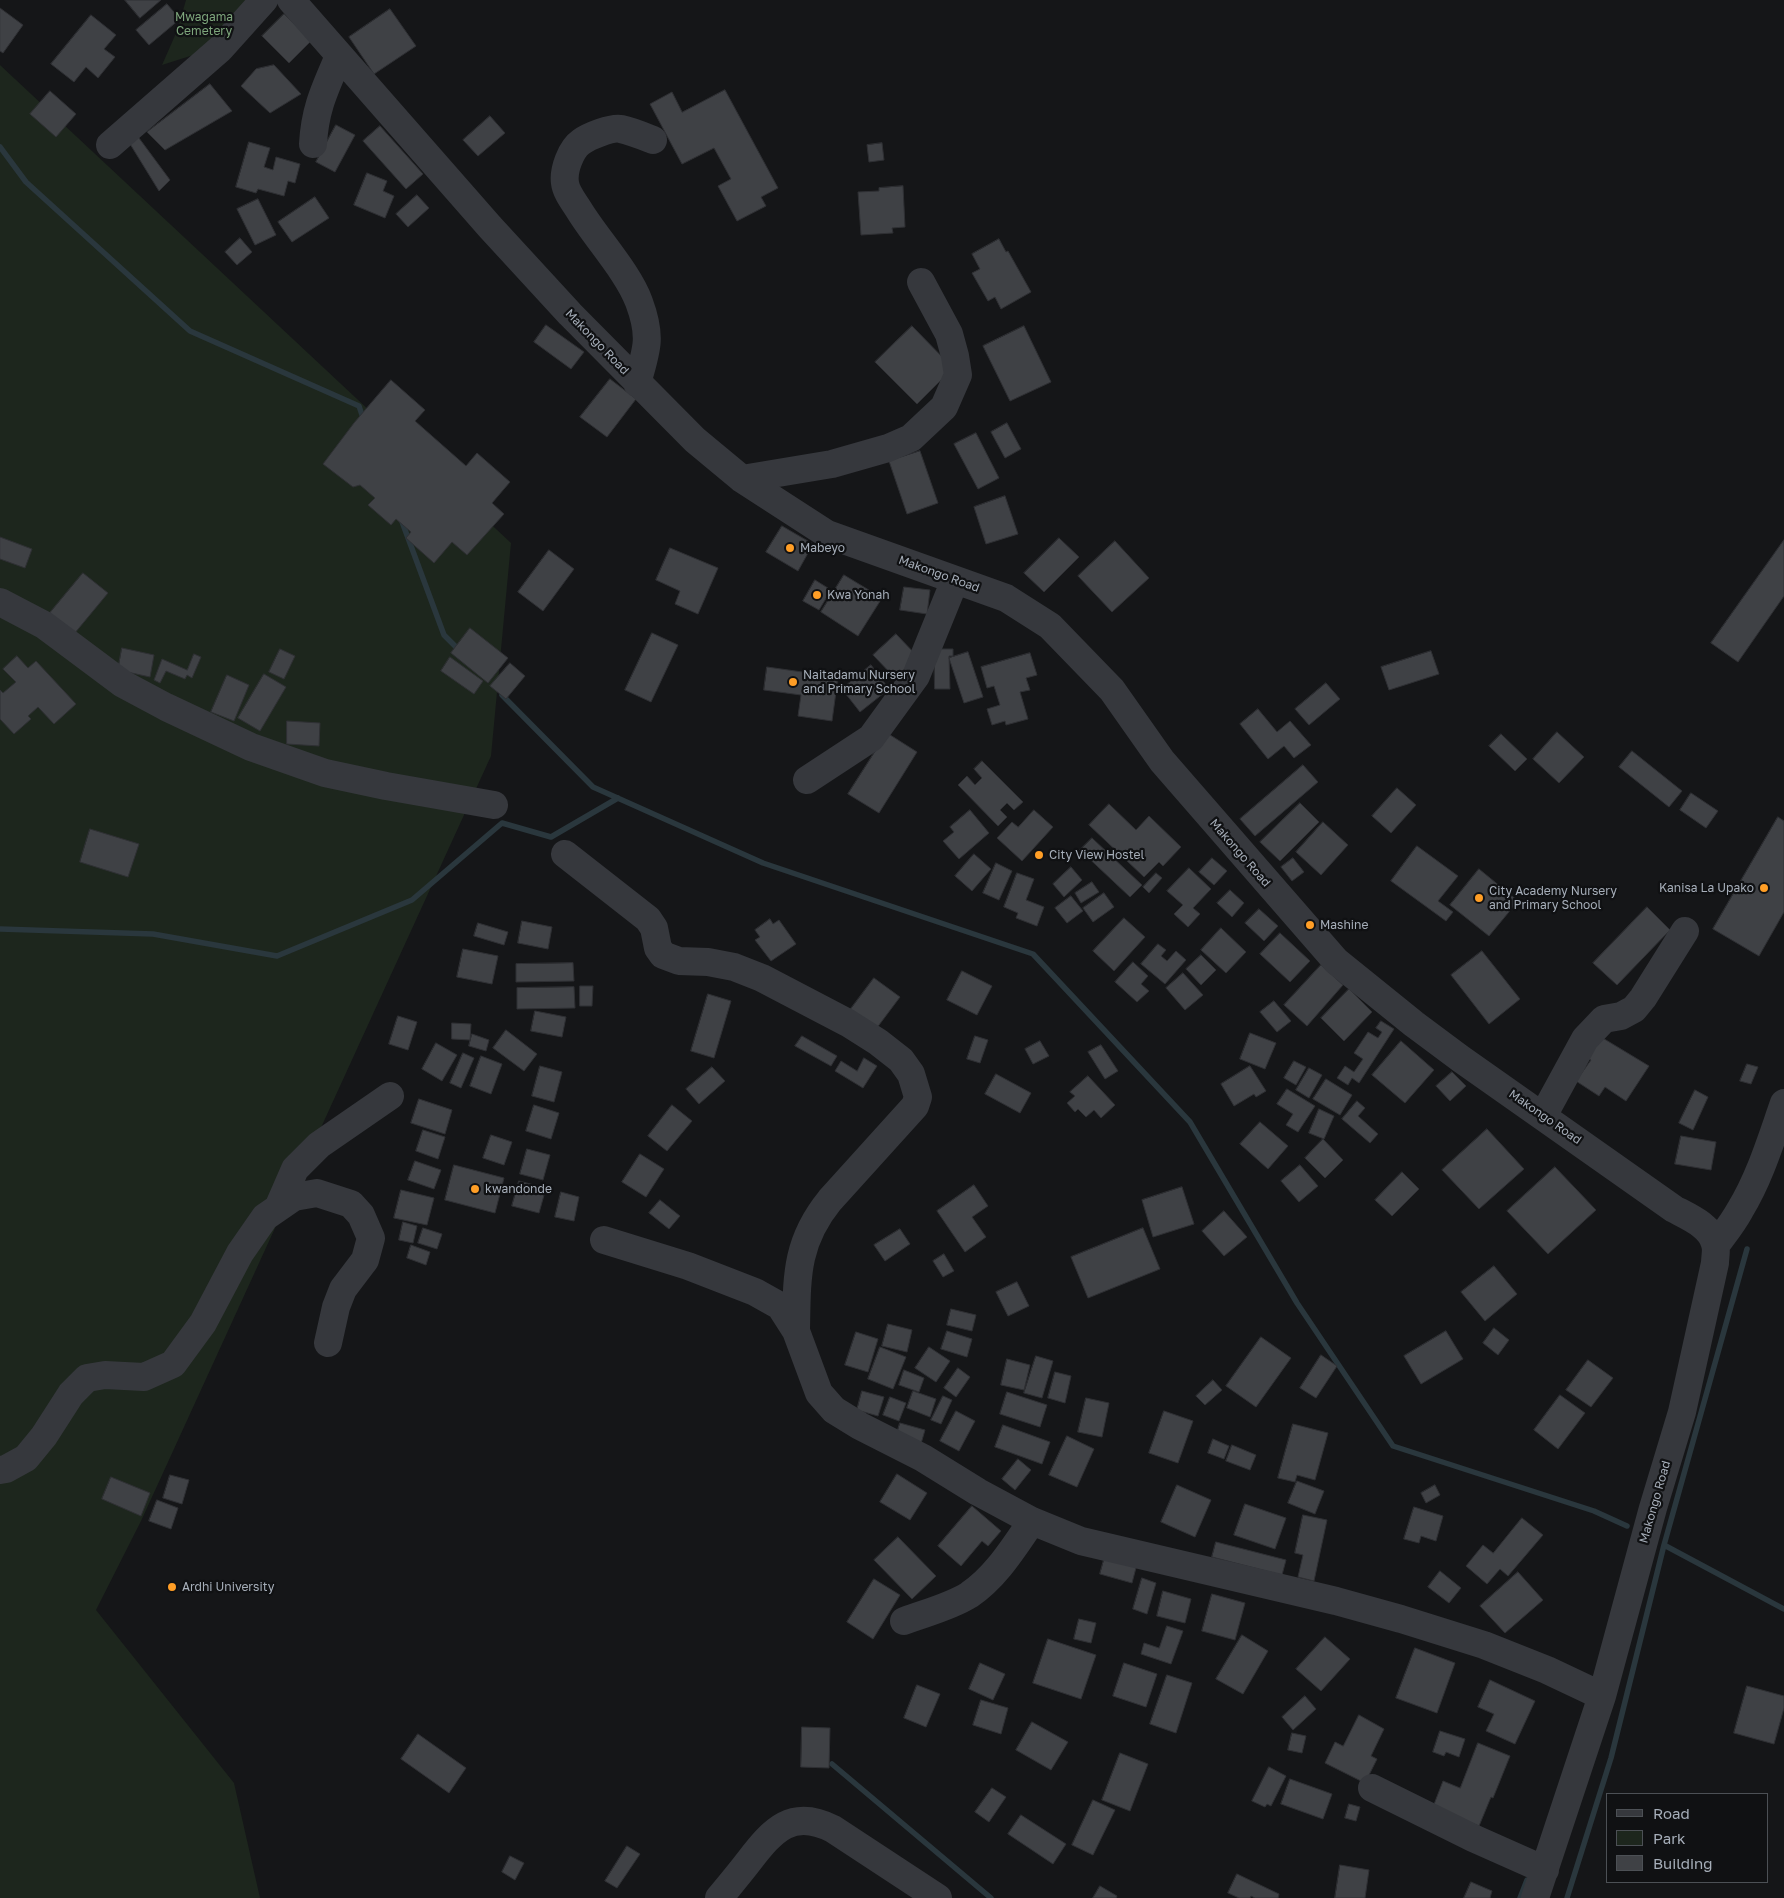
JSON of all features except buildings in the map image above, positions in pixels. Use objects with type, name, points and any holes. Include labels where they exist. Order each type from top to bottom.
[{"type":"street","points":[[110,145],[220,49],[264,0]]},
{"type":"street","name":"Makongo Road","points":[[291,0],[490,227],[637,383],[695,440],[742,479],[828,534],[1006,598],[1050,626],[1112,690],[1162,761],[1336,961],[1414,1024],[1674,1209],[1701,1225],[1708,1232],[1716,1245],[1715,1263],[1682,1412],[1653,1508],[1602,1696],[1535,1898]]},
{"type":"street","points":[[313,144],[314,122],[318,105],[339,56]]},
{"type":"street","points":[[637,383],[648,345],[646,325],[638,300],[620,269],[591,230],[565,184],[566,169],[580,142],[594,135],[619,128],[653,140]]},
{"type":"street","points":[[742,479],[832,464],[888,448],[911,438],[944,407],[958,375],[956,356],[949,334],[921,282]]},
{"type":"street","points":[[807,780],[872,738],[916,676],[955,580]]},
{"type":"street","points":[[0,602],[44,625],[123,684],[166,707],[251,747],[326,773],[386,786],[494,805]]},
{"type":"street","points":[[565,854],[648,920],[654,928],[658,948],[663,955],[680,961],[708,962],[734,967],[762,978],[848,1023],[878,1042],[900,1060],[911,1074],[918,1097],[915,1106],[830,1200],[817,1216],[806,1236],[796,1289],[796,1331]]},
{"type":"street","points":[[1543,1116],[1584,1039],[1604,1019],[1621,1016],[1634,1009],[1643,998],[1685,931]]},
{"type":"street","points":[[278,1208],[295,1169],[319,1146],[390,1096]]},
{"type":"street","points":[[1716,1245],[1740,1211],[1753,1186],[1764,1162],[1784,1104]]},
{"type":"street","points":[[0,1470],[6,1469],[26,1458],[44,1436],[71,1394],[87,1378],[105,1375],[144,1377],[174,1364],[203,1323],[245,1246],[264,1217],[294,1197],[317,1193],[350,1204],[361,1215],[371,1238],[366,1260],[343,1290],[336,1307],[328,1343]]},
{"type":"street","points":[[604,1240],[688,1266],[755,1292],[780,1306],[796,1331],[819,1393],[834,1410],[940,1467],[978,1492],[1032,1521],[1080,1541],[1326,1599],[1401,1619],[1484,1645],[1546,1670],[1602,1696]]},
{"type":"street","points":[[904,1621],[968,1595],[986,1582],[1006,1558],[1032,1521]]},
{"type":"street","points":[[1372,1788],[1472,1838],[1545,1870]]},
{"type":"street","points":[[719,1898],[772,1832],[788,1824],[803,1820],[819,1822],[833,1829],[938,1898]]},
{"type":"green space","name":"Mwagama Cemetery","points":[[186,0],[262,0],[209,50],[162,65],[177,31]]},
{"type":"green space","points":[[0,65],[511,543],[491,756],[141,1521],[96,1610],[234,1783],[260,1898],[0,1898]]},
{"type":"waterway","points":[[0,147],[26,182],[190,331],[359,406],[364,421]]},
{"type":"waterway","points":[[401,519],[444,635],[461,652]]},
{"type":"waterway","points":[[502,695],[593,787],[763,863],[1033,954],[1190,1122],[1297,1303],[1393,1446],[1594,1511],[1627,1526]]},
{"type":"waterway","points":[[0,929],[153,934],[277,956],[412,900],[502,823],[551,837],[618,798]]},
{"type":"waterway","points":[[1567,1898],[1611,1758],[1664,1545],[1747,1249]]},
{"type":"waterway","points":[[1664,1545],[1784,1609]]},
{"type":"waterway","points":[[832,1764],[991,1898]]},
{"type":"waterway","points":[[1520,1898],[1527,1880]]},
{"type":"place","name":"Mabeyo","points":[[790,548]]},
{"type":"place","name":"Kwa Yonah","points":[[817,595]]},
{"type":"place","name":"Naitadamu Nursery and Primary School","points":[[793,682]]},
{"type":"place","name":"City View Hostel","points":[[1039,855]]},
{"type":"place","name":"Kanisa La Upako","points":[[1764,888]]},
{"type":"place","name":"City Academy Nursery and Primary School","points":[[1479,898]]},
{"type":"place","name":"Mashine","points":[[1310,925]]},
{"type":"place","name":"kwandonde","points":[[475,1189]]},
{"type":"place","name":"Ardhi University","points":[[172,1587]]}]
